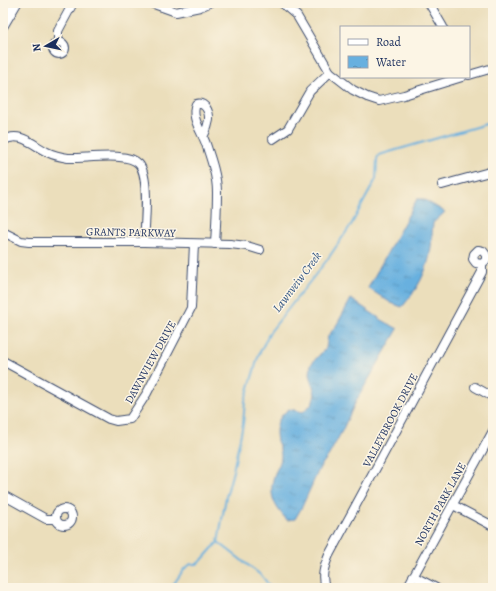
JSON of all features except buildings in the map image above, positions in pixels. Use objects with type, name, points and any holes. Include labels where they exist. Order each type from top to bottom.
[{"type":"street","points":[[3,25],[16,3]]},
{"type":"street","points":[[58,42],[58,31],[73,3]]},
{"type":"street","points":[[150,3],[176,12],[200,7],[209,3]]},
{"type":"street","points":[[282,3],[297,16],[330,72],[352,90],[367,97],[379,101],[404,95],[457,78]]},
{"type":"street","points":[[429,3],[442,26]]},
{"type":"street","points":[[470,75],[493,68]]},
{"type":"street","points":[[273,139],[288,129],[310,91],[330,72]]},
{"type":"street","points":[[203,137],[212,163],[216,187],[215,244]]},
{"type":"street","points":[[3,141],[7,138],[21,138],[30,141],[48,152],[68,158],[124,158],[135,160],[142,168],[146,181],[144,242]]},
{"type":"street","points":[[442,185],[493,171]]},
{"type":"street","name":"GRANTS PARKWAY","points":[[3,232],[16,239],[29,242],[144,242],[215,244],[239,245],[260,250]]},
{"type":"street","name":"DAWNVIEW DRIVE","points":[[3,362],[109,418],[116,421],[130,419],[147,393],[191,308],[194,244]]},
{"type":"street","name":"VALLEYBROOK DRIVE","points":[[325,588],[322,576],[324,565],[482,272],[482,264]]},
{"type":"street","points":[[475,387],[493,397]]},
{"type":"street","name":"NORTH PARK LANE","points":[[407,588],[493,431]]},
{"type":"street","points":[[3,495],[46,518],[56,519]]},
{"type":"street","points":[[453,505],[493,526]]},
{"type":"street","points":[[413,576],[436,588]]},
{"type":"water","points":[[417,199],[423,199],[445,212],[433,223],[430,256],[427,265],[417,287],[402,307],[391,303],[368,288]]},
{"type":"water","points":[[351,299],[398,329],[356,401],[329,455],[320,467],[302,507],[295,519],[287,520],[275,504],[272,493],[273,480],[281,458],[281,452],[276,436],[278,422],[282,415],[289,409],[303,412],[312,404],[315,394],[310,374],[311,364],[326,348],[328,336],[336,326]]},
{"type":"waterway","name":"Lawnveiw Creek","points":[[218,542],[226,497],[243,424],[245,401],[259,354],[270,332],[327,260],[351,225],[376,179],[377,159],[379,155],[493,122]]},
{"type":"waterway","points":[[218,542],[262,576],[271,588]]},
{"type":"waterway","points":[[171,588],[184,569],[191,564],[197,564],[218,542]]}]
